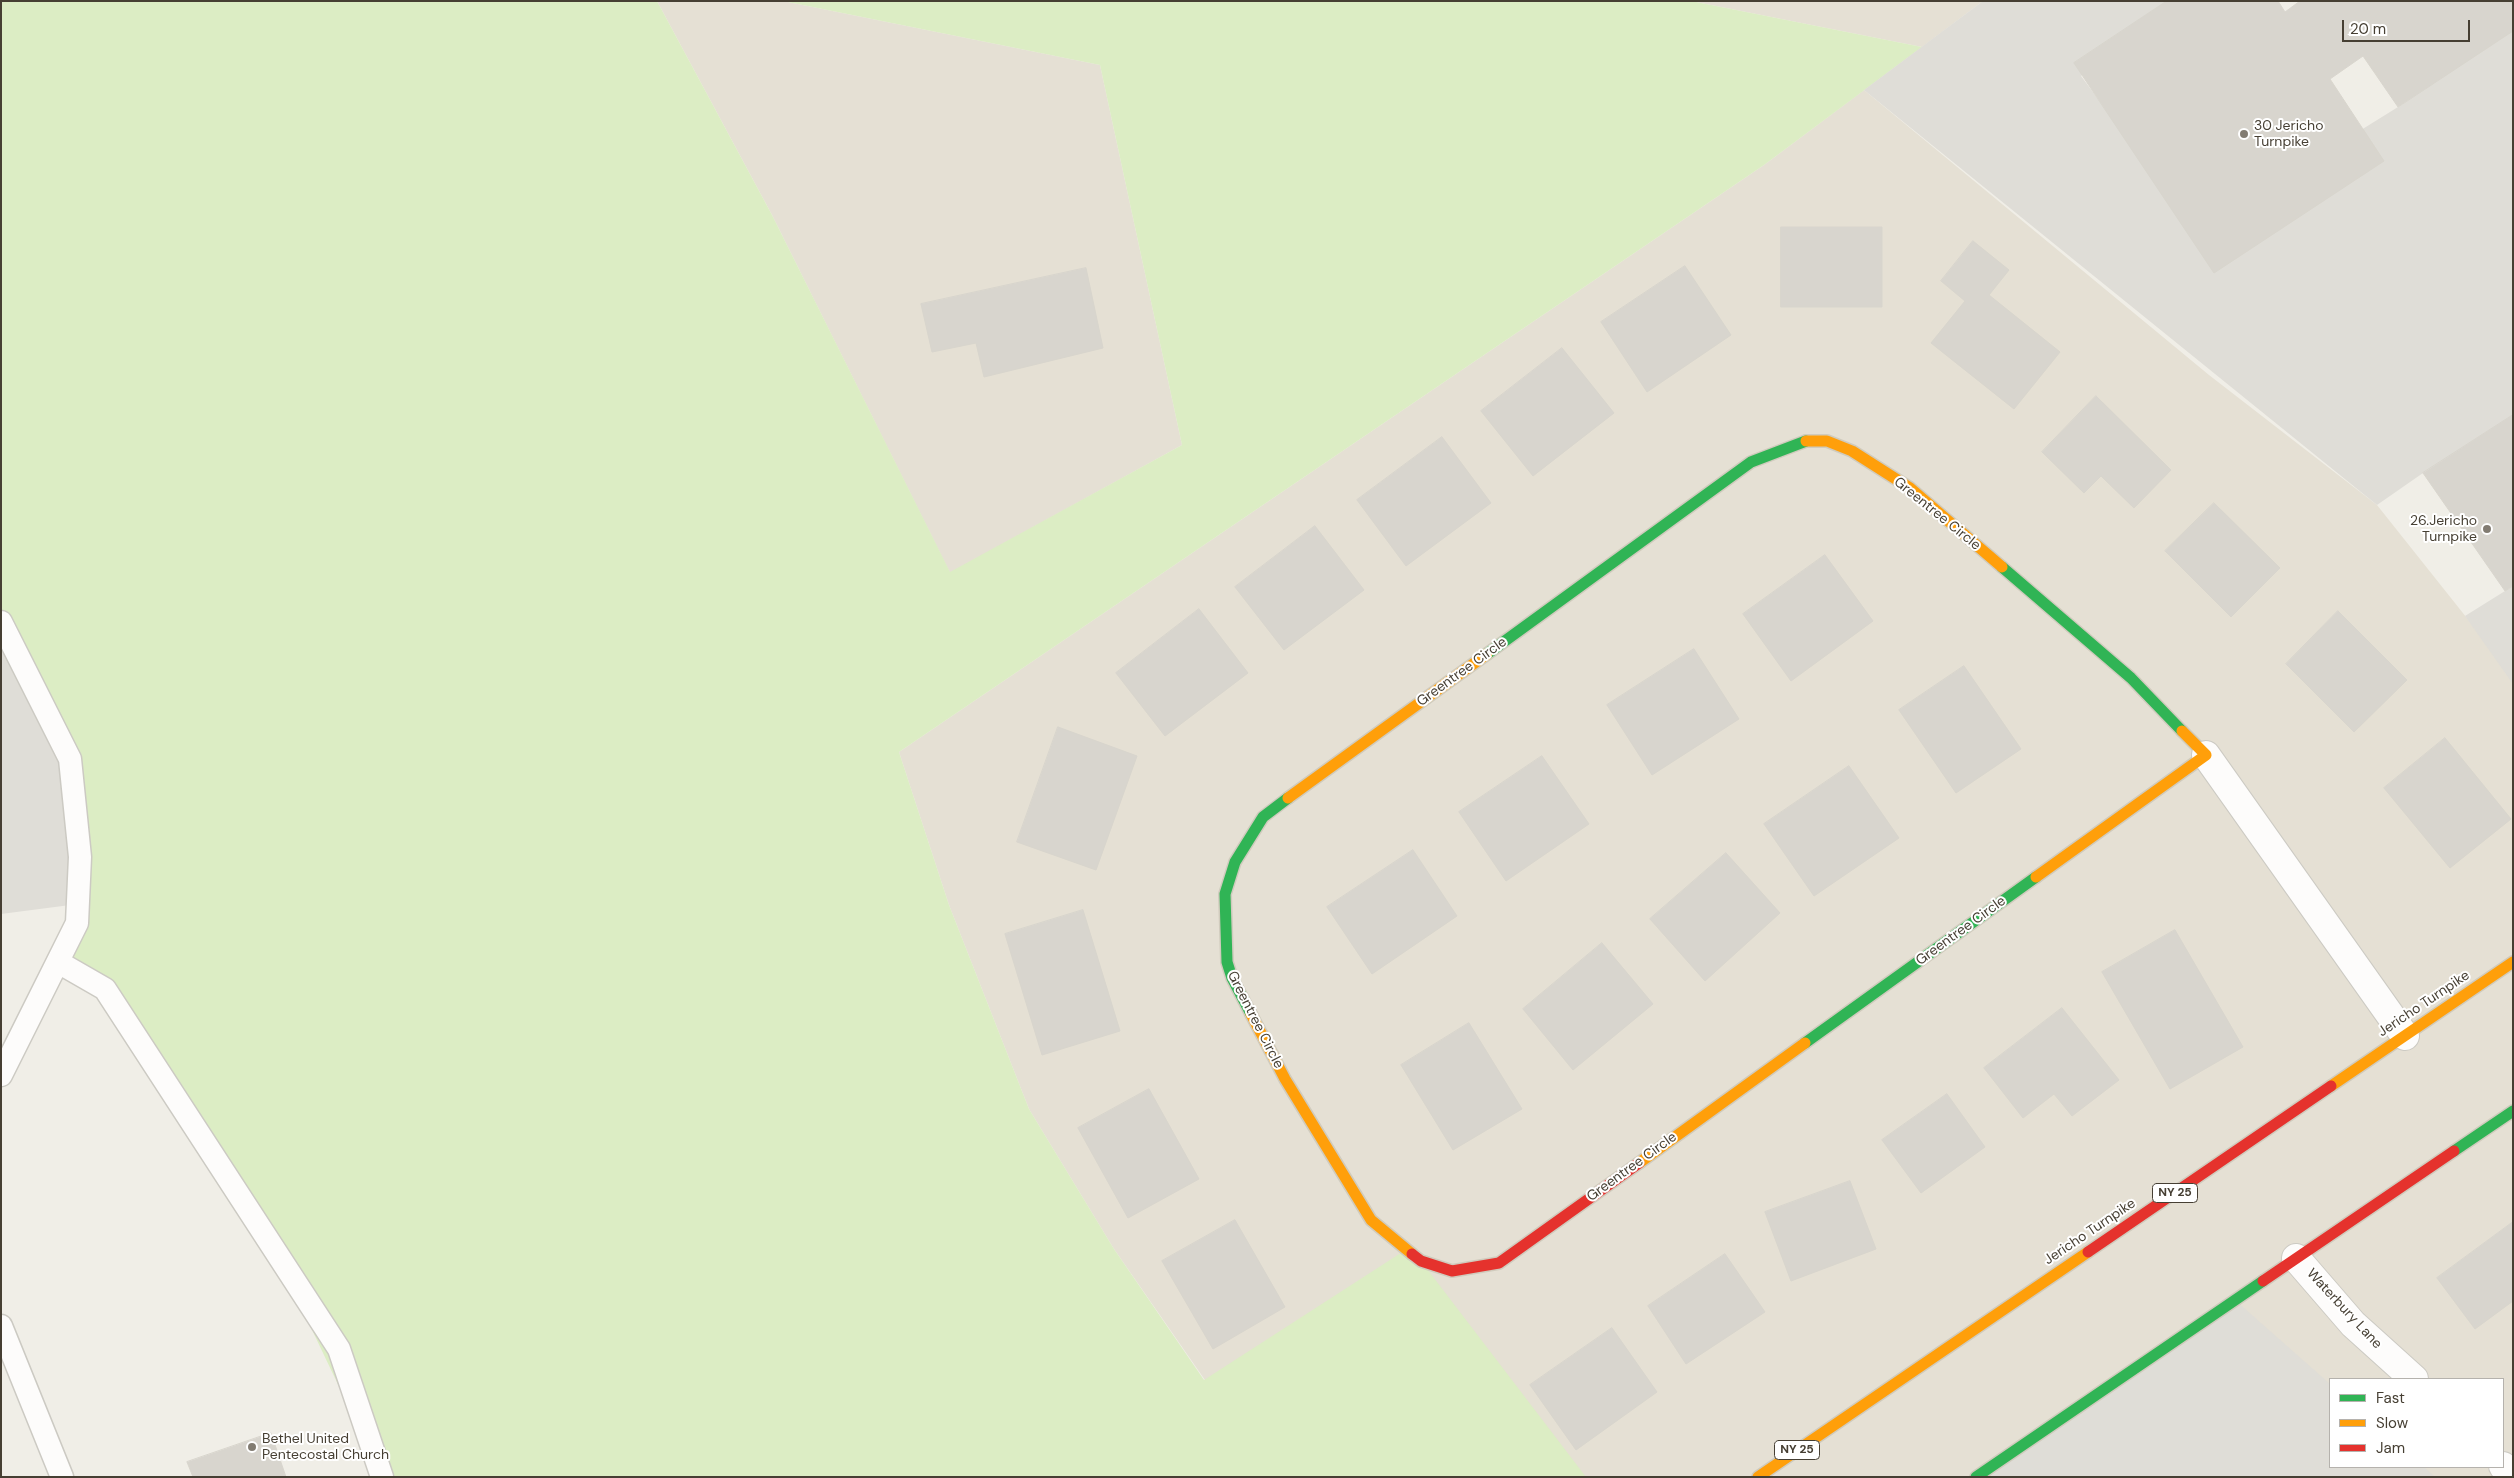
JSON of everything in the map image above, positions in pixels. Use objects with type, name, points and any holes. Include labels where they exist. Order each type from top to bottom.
[{"type":"street","name":"Greentree Circle","points":[[2206,755],[1499,1263],[1452,1271],[1421,1261],[1371,1220],[1285,1079],[1227,962],[1225,894],[1235,862],[1263,817],[1751,462],[1806,441],[1827,441],[1852,451],[1910,488],[2131,678],[2206,755],[2404,1036]]},
{"type":"street","name":"Jericho Turnpike","points":[[1758,1477],[2513,962]]},
{"type":"street","points":[[1976,1477],[2513,1111]]},
{"type":"street","name":"Waterbury Lane","points":[[2296,1258],[2354,1324],[2413,1378]]},
{"type":"lane","points":[[1,622],[70,759],[80,857],[77,923],[1,1075]]},
{"type":"lane","points":[[58,962],[104,989],[340,1349],[382,1477]]},
{"type":"lane","points":[[1,1326],[62,1477]]},
{"type":"shaded area","points":[[657,1],[783,1],[1100,65],[1182,445],[950,573],[772,215]]},
{"type":"shaded area","points":[[1691,1],[1983,1],[1922,47]]},
{"type":"shaded area","points":[[1983,1],[2187,1],[2081,76],[2197,232],[2398,107],[2513,28],[2513,417],[2423,473],[2377,505],[1864,90]]},
{"type":"shaded area","points":[[1864,90],[2209,375],[2377,505],[2513,676],[2513,1477],[1259,1477],[1205,1380],[1114,1249],[1029,1109],[949,905],[899,752],[1764,165]]},
{"type":"shaded area","points":[[2513,586],[2513,684],[2465,616]]},
{"type":"shaded area","points":[[1,622],[70,759],[78,904],[1,914]]},
{"type":"shaded area","points":[[2235,1300],[2329,1383],[2329,1468],[2425,1468],[2435,1477],[1976,1477]]},
{"type":"green space","points":[[1,1],[657,1],[772,215],[950,572],[1182,445],[1100,65],[783,1],[1691,1],[1922,47],[1764,165],[899,752],[949,905],[1029,1109],[1114,1249],[1204,1380],[1407,1249],[1421,1261],[1586,1477],[382,1477],[284,1271],[60,942],[84,876],[1,630]]},
{"type":"building","name":"30 Jericho Turnpike","points":[[2167,1],[2278,1],[2285,12],[2300,1],[2513,1],[2513,31],[2398,107],[2363,56],[2330,79],[2384,161],[2214,273],[2074,63]]},
{"type":"building","points":[[1781,227],[1882,227],[1882,307],[1781,307]]},
{"type":"building","points":[[1973,241],[2009,270],[1989,295],[2060,352],[2014,409],[1931,343],[1965,301],[1941,281]]},
{"type":"building","points":[[1685,266],[1731,335],[1647,392],[1601,322]]},
{"type":"building","points":[[1086,268],[1103,348],[984,377],[976,343],[932,352],[921,304]]},
{"type":"building","points":[[1562,348],[1614,413],[1533,476],[1481,411]]},
{"type":"building","points":[[2096,396],[2171,470],[2134,508],[2101,476],[2084,493],[2042,452]]},
{"type":"building","name":"26.Jericho Turnpike","points":[[2513,415],[2513,586],[2505,591],[2423,473]]},
{"type":"building","points":[[1442,437],[1491,503],[1406,566],[1357,500]]},
{"type":"building","points":[[2214,503],[2280,568],[2231,617],[2165,551]]},
{"type":"building","points":[[1315,526],[1364,590],[1284,650],[1235,587]]},
{"type":"building","points":[[1825,555],[1873,621],[1791,681],[1743,614]]},
{"type":"building","points":[[1199,609],[1248,673],[1165,736],[1116,673]]},
{"type":"building","points":[[2338,611],[2407,680],[2354,732],[2286,664]]},
{"type":"building","points":[[1694,649],[1739,719],[1652,775],[1607,705]]},
{"type":"building","points":[[1964,666],[2021,749],[1956,793],[1899,710]]},
{"type":"building","points":[[1058,727],[1137,756],[1096,870],[1017,842]]},
{"type":"building","points":[[2445,738],[2511,819],[2450,868],[2384,788]]},
{"type":"building","points":[[1542,756],[1589,824],[1506,881],[1459,812]]},
{"type":"building","points":[[1849,766],[1899,838],[1814,896],[1764,824]]},
{"type":"building","points":[[1413,850],[1457,916],[1372,974],[1327,907]]},
{"type":"building","points":[[1726,853],[1780,913],[1705,981],[1650,919]]},
{"type":"building","points":[[1083,910],[1120,1031],[1042,1055],[1005,934]]},
{"type":"building","points":[[2175,930],[2243,1047],[2170,1089],[2102,972]]},
{"type":"building","points":[[1602,943],[1653,1004],[1573,1070],[1523,1009]]},
{"type":"building","points":[[2062,1008],[2119,1080],[2072,1116],[2054,1094],[2023,1118],[1984,1068]]},
{"type":"building","points":[[1469,1023],[1522,1109],[1453,1150],[1401,1065]]},
{"type":"building","points":[[1149,1089],[1199,1179],[1128,1218],[1078,1128]]},
{"type":"building","points":[[1947,1094],[1985,1147],[1921,1193],[1882,1140]]},
{"type":"building","points":[[1850,1181],[1876,1249],[1791,1281],[1765,1212]]},
{"type":"building","points":[[1235,1220],[1285,1307],[1213,1349],[1162,1261]]},
{"type":"building","points":[[2513,1222],[2513,1301],[2475,1329],[2437,1278]]},
{"type":"building","points":[[1725,1254],[1765,1312],[1686,1364],[1648,1306]]},
{"type":"building","points":[[1612,1328],[1657,1392],[1576,1450],[1530,1385]]},
{"type":"building","name":"Bethel United Pentecostal Church","points":[[271,1433],[286,1477],[193,1477],[187,1462]]},
{"type":"traffic: fast","points":[[1487,654],[1751,462],[1806,441]]},
{"type":"traffic: fast","points":[[2002,567],[2131,678],[2182,731]]},
{"type":"traffic: fast","points":[[1251,1014],[1232,978],[1227,962],[1225,894],[1235,862],[1263,817],[1288,798]]},
{"type":"traffic: fast","points":[[1805,1043],[2036,877]]},
{"type":"traffic: fast","points":[[2454,1151],[2513,1111]]},
{"type":"traffic: fast","points":[[1976,1477],[2263,1281]]},
{"type":"traffic: slow","points":[[1806,441],[1827,441],[1852,451],[1910,488],[2002,567]]},
{"type":"traffic: slow","points":[[1288,798],[1487,654]]},
{"type":"traffic: slow","points":[[2036,877],[2206,755],[2182,731]]},
{"type":"traffic: slow","points":[[2331,1086],[2513,962]]},
{"type":"traffic: slow","points":[[1251,1014],[1285,1079],[1371,1220],[1412,1254]]},
{"type":"traffic: slow","points":[[1639,1163],[1805,1043]]},
{"type":"traffic: slow","points":[[1758,1477],[2088,1252]]},
{"type":"traffic: jam","points":[[2088,1252],[2331,1086]]},
{"type":"traffic: jam","points":[[2263,1281],[2454,1151]]},
{"type":"traffic: jam","points":[[1412,1254],[1421,1261],[1452,1271],[1499,1263],[1639,1163]]},
{"type":"place","name":"30 Jericho Turnpike","points":[[2244,134]]},
{"type":"place","name":"26.Jericho Turnpike","points":[[2487,529]]},
{"type":"place","name":"Bethel United Pentecostal Church","points":[[252,1447]]}]
